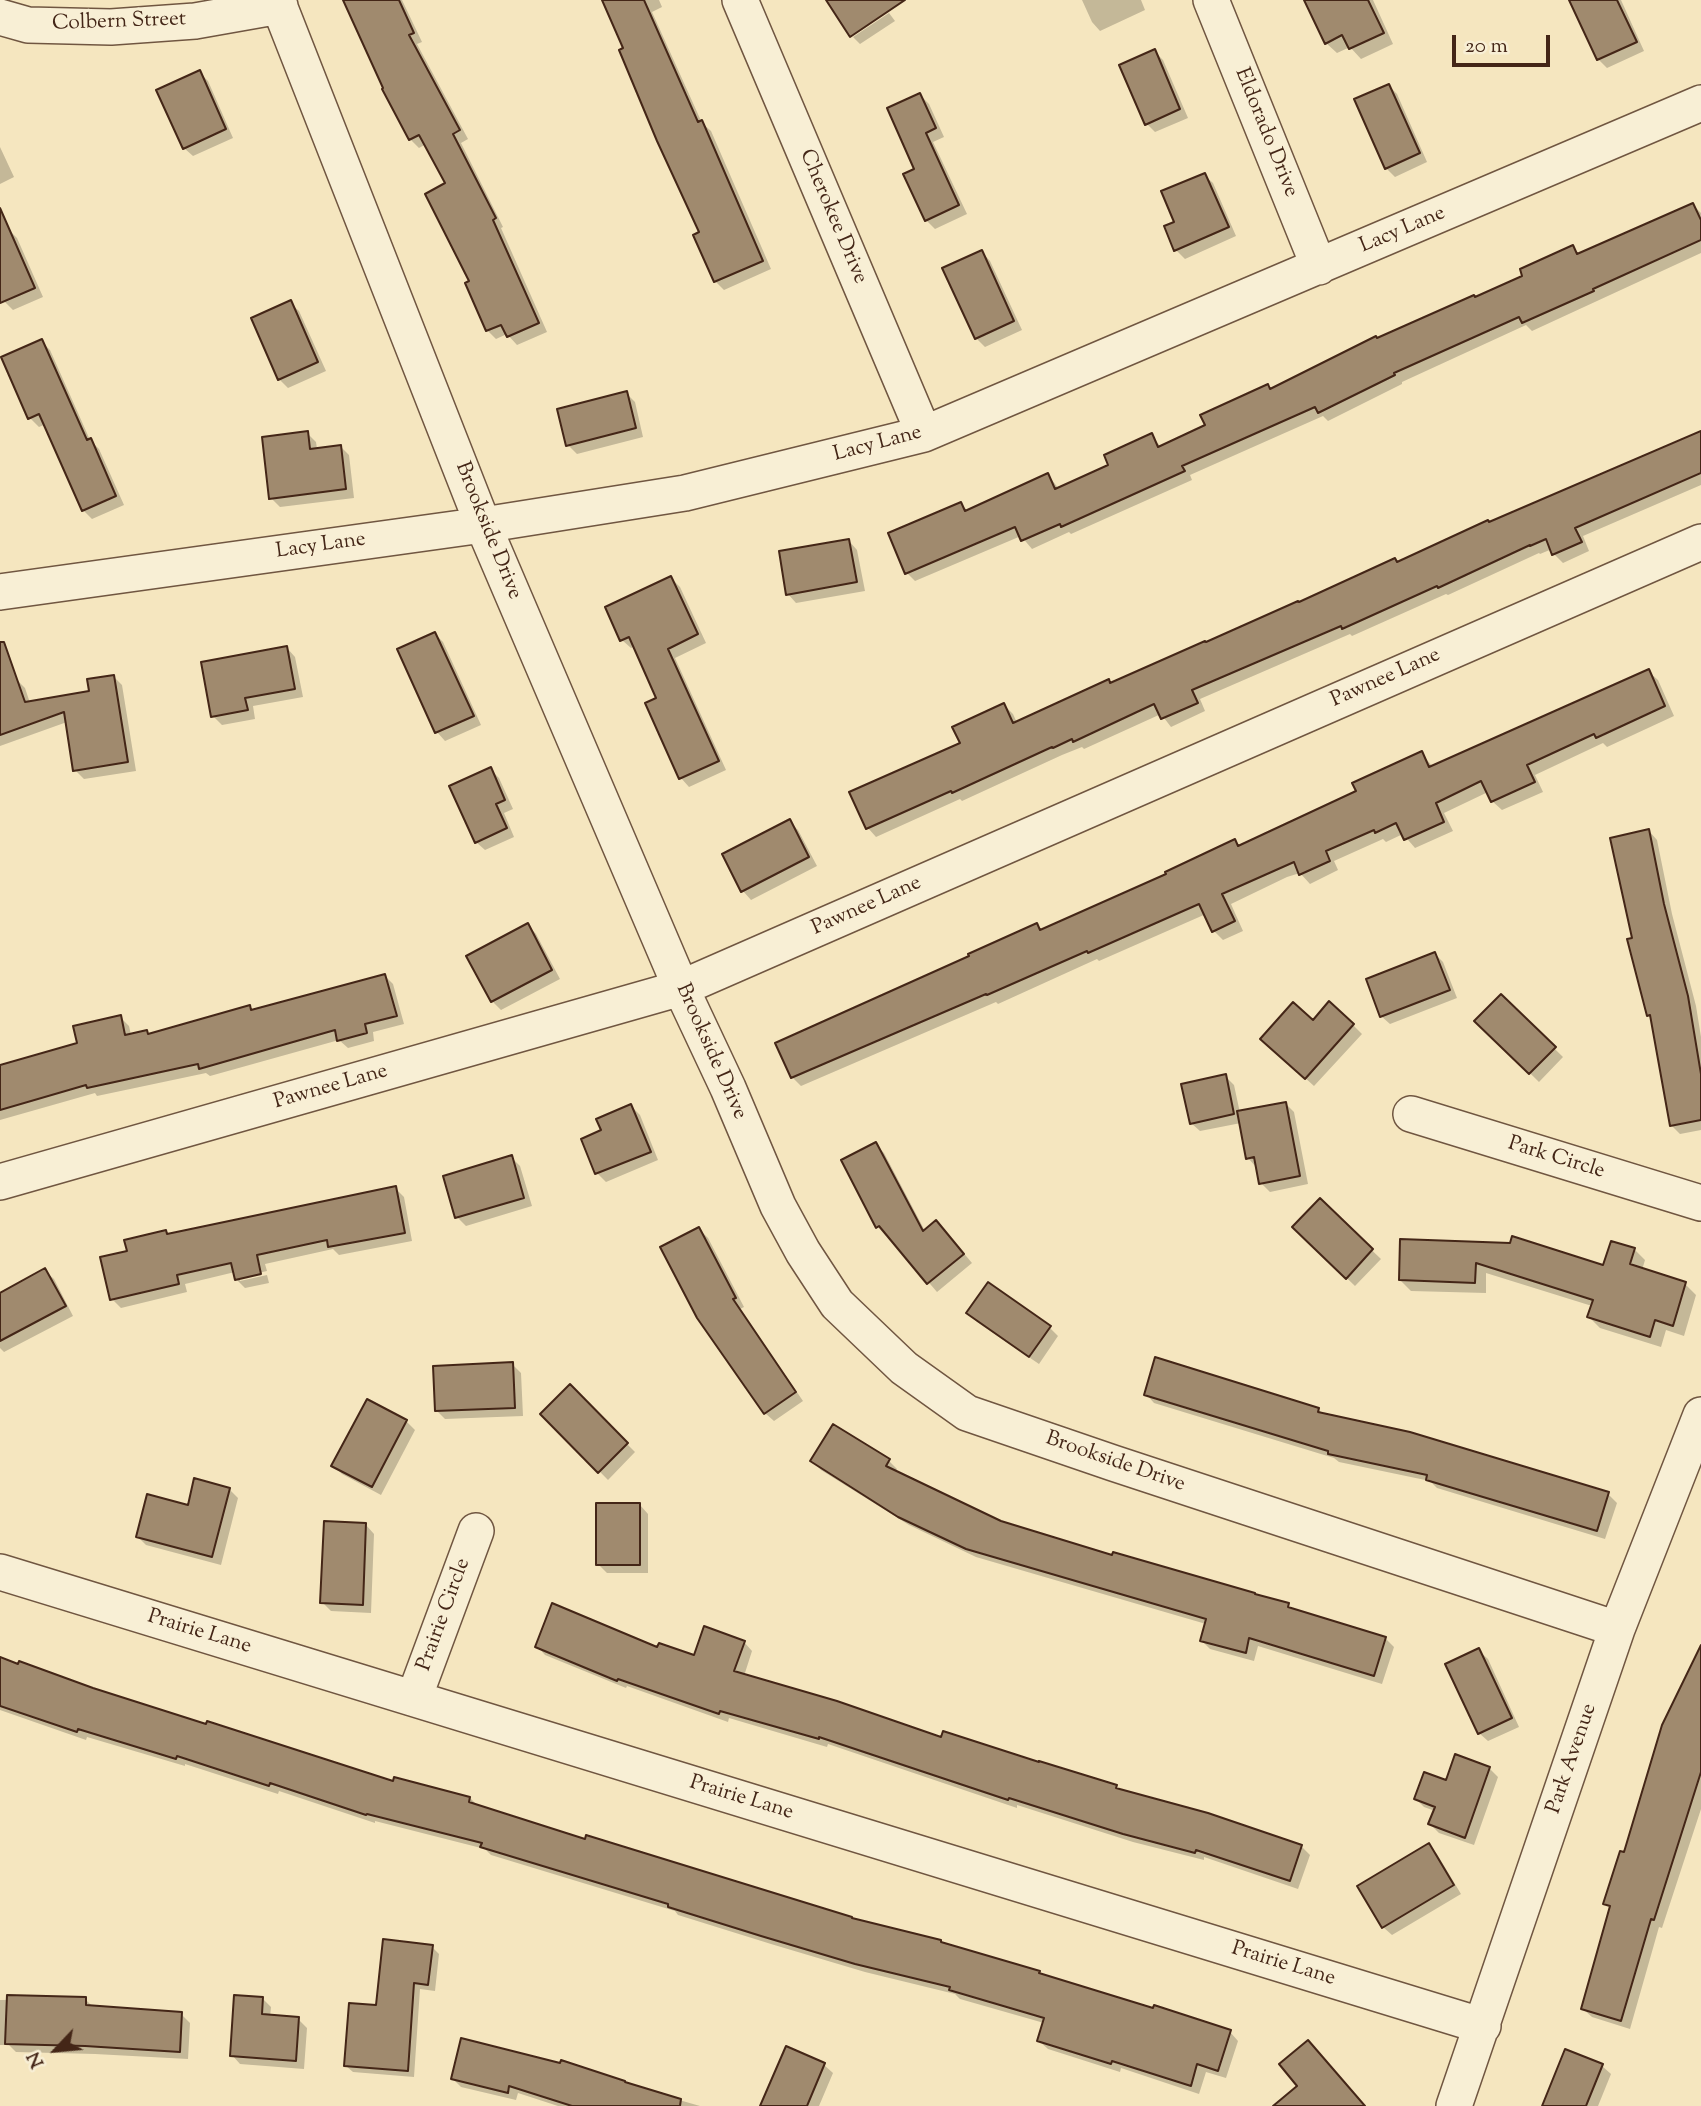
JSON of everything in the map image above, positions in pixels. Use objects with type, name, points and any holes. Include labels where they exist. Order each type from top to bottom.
[{"type":"street","name":"Cherokee Drive","points":[[740,0],[923,434]]},
{"type":"street","name":"Eldorado Drive","points":[[1211,0],[1319,267]]},
{"type":"street","name":"Colbern Street","points":[[0,17],[28,25],[111,27],[195,21],[278,3]]},
{"type":"street","name":"Brookside Drive","points":[[278,3],[483,525],[681,988],[728,1088],[778,1206],[803,1252],[837,1304],[904,1368],[967,1413],[1617,1629]]},
{"type":"street","name":"Lacy Lane","points":[[0,592],[483,525],[685,493],[923,434],[1701,103]]},
{"type":"street","name":"Pawnee Lane","points":[[0,1182],[681,988],[1701,541]]},
{"type":"street","name":"Park Circle","points":[[1411,1114],[1701,1203]]},
{"type":"street","name":"Park Avenue","points":[[1454,2106],[1617,1629],[1701,1415]]},
{"type":"street","name":"Prairie Circle","points":[[414,1698],[476,1531]]},
{"type":"street","name":"Prairie Lane","points":[[0,1572],[1483,2026]]},
{"type":"building","points":[[343,0],[399,0],[414,33],[409,35],[460,130],[453,134],[496,218],[493,220],[539,323],[507,337],[501,325],[486,331],[465,283],[469,281],[425,194],[445,183],[419,135],[409,140],[382,89]]},
{"type":"building","points":[[602,0],[644,0],[698,122],[702,120],[763,261],[714,282],[693,235],[699,232],[657,141],[619,50],[623,48]]},
{"type":"building","points":[[826,0],[905,0],[850,37]]},
{"type":"building","points":[[1304,0],[1368,0],[1384,33],[1349,49],[1342,35],[1325,44]]},
{"type":"building","points":[[1569,0],[1617,0],[1637,42],[1597,60]]},
{"type":"building","points":[[1155,49],[1180,109],[1145,125],[1119,65]]},
{"type":"building","points":[[200,70],[226,129],[183,149],[156,90]]},
{"type":"building","points":[[1389,84],[1420,153],[1385,169],[1354,99]]},
{"type":"building","points":[[920,93],[936,128],[926,133],[959,205],[925,221],[903,174],[914,169],[887,108]]},
{"type":"building","points":[[1205,173],[1229,227],[1174,251],[1164,226],[1174,222],[1161,191]]},
{"type":"building","points":[[1693,203],[1701,220],[1701,240],[1593,289],[1594,291],[1522,323],[1519,317],[1394,373],[1395,375],[1318,413],[1315,407],[1182,466],[1185,471],[1061,527],[1060,524],[1021,541],[1015,527],[905,574],[888,533],[961,502],[965,511],[1048,473],[1055,489],[1108,465],[1104,455],[1152,433],[1158,447],[1205,425],[1200,415],[1268,384],[1270,389],[1376,336],[1377,338],[1522,276],[1520,269],[1573,245],[1577,254]]},
{"type":"building","points":[[0,208],[35,288],[0,303]]},
{"type":"building","points":[[982,250],[1014,321],[975,339],[942,268]]},
{"type":"building","points":[[291,300],[318,362],[278,380],[251,318]]},
{"type":"building","points":[[42,339],[87,440],[91,438],[116,496],[82,511],[39,414],[28,419],[1,357]]},
{"type":"building","points":[[627,391],[636,428],[566,446],[557,409]]},
{"type":"building","points":[[308,431],[310,449],[341,445],[346,489],[269,499],[262,437]]},
{"type":"building","points":[[1701,431],[1701,473],[1575,528],[1582,542],[1552,555],[1546,539],[1530,545],[1438,588],[1437,586],[1342,629],[1341,626],[1192,690],[1198,703],[1161,719],[1154,704],[1073,742],[1072,739],[1052,747],[866,829],[849,792],[960,743],[952,727],[1004,703],[1013,723],[1109,679],[1110,683],[1395,558],[1397,562],[1488,520],[1489,522]]},
{"type":"building","points":[[849,539],[857,582],[786,595],[779,551]]},
{"type":"building","points":[[671,576],[698,634],[668,649],[719,761],[679,779],[645,703],[656,698],[629,637],[620,641],[605,607]]},
{"type":"building","points":[[435,632],[474,716],[435,733],[397,649]]},
{"type":"building","points":[[0,642],[4,642],[25,702],[89,691],[87,679],[114,675],[128,762],[73,771],[64,712],[0,735]]},
{"type":"building","points":[[287,646],[295,689],[245,698],[248,710],[211,717],[201,662]]},
{"type":"building","points":[[1649,669],[1665,706],[1596,738],[1594,734],[1527,765],[1535,782],[1491,802],[1481,781],[1436,803],[1444,822],[1404,840],[1396,823],[1326,851],[1330,861],[1299,875],[1294,862],[1222,894],[1235,921],[1212,932],[1199,904],[791,1078],[775,1043],[1037,923],[1040,930],[1166,874],[1165,872],[1235,839],[1238,846],[1356,791],[1352,783],[1422,751],[1429,767]]},
{"type":"building","points":[[491,767],[505,800],[496,804],[507,828],[475,843],[449,786]]},
{"type":"building","points":[[790,819],[809,857],[741,892],[722,854]]},
{"type":"building","points":[[1649,829],[1664,904],[1688,996],[1701,1074],[1701,1120],[1670,1126],[1650,1015],[1647,1016],[1627,939],[1632,938],[1610,838]]},
{"type":"building","points":[[528,923],[552,970],[491,1002],[466,956]]},
{"type":"building","points":[[1435,952],[1450,990],[1380,1017],[1366,979]]},
{"type":"building","points":[[385,974],[397,1016],[365,1024],[367,1033],[337,1041],[335,1030],[199,1069],[198,1064],[87,1088],[86,1085],[0,1110],[0,1065],[77,1043],[73,1026],[121,1015],[125,1035],[147,1030],[148,1034],[250,1005],[251,1010]]},
{"type":"building","points":[[1501,994],[1556,1047],[1529,1074],[1474,1021]]},
{"type":"building","points":[[1329,1001],[1354,1024],[1305,1079],[1260,1039],[1293,1002],[1313,1020]]},
{"type":"building","points":[[1226,1074],[1234,1114],[1190,1124],[1181,1084]]},
{"type":"building","points":[[1286,1102],[1300,1176],[1259,1184],[1254,1157],[1246,1159],[1237,1111]]},
{"type":"building","points":[[631,1104],[651,1152],[595,1174],[581,1139],[601,1130],[596,1119]]},
{"type":"building","points":[[876,1142],[923,1231],[936,1220],[964,1254],[927,1284],[879,1226],[876,1228],[841,1160]]},
{"type":"building","points":[[512,1155],[524,1198],[455,1218],[443,1176]]},
{"type":"building","points":[[396,1186],[405,1233],[328,1247],[327,1240],[257,1255],[261,1274],[235,1280],[231,1263],[177,1275],[179,1284],[110,1300],[100,1257],[127,1251],[124,1240],[166,1230],[167,1234]]},
{"type":"building","points":[[1320,1198],[1373,1249],[1346,1279],[1292,1227]]},
{"type":"building","points":[[699,1227],[736,1298],[733,1299],[796,1392],[764,1414],[697,1318],[660,1247]]},
{"type":"building","points":[[1512,1236],[1603,1265],[1611,1241],[1635,1248],[1630,1264],[1686,1282],[1673,1326],[1655,1320],[1650,1337],[1587,1317],[1593,1300],[1476,1263],[1475,1283],[1399,1280],[1400,1239],[1510,1243]]},
{"type":"building","points":[[45,1268],[66,1306],[0,1341],[0,1293]]},
{"type":"building","points":[[988,1282],[1051,1326],[1029,1357],[966,1313]]},
{"type":"building","points":[[1155,1357],[1319,1408],[1318,1412],[1410,1432],[1609,1492],[1597,1531],[1426,1480],[1427,1475],[1328,1454],[1328,1451],[1144,1395]]},
{"type":"building","points":[[513,1362],[515,1408],[435,1411],[433,1366]]},
{"type":"building","points":[[570,1384],[628,1443],[598,1473],[540,1414]]},
{"type":"building","points":[[367,1399],[407,1420],[372,1487],[331,1466]]},
{"type":"building","points":[[833,1424],[890,1459],[886,1466],[1001,1521],[1112,1555],[1113,1552],[1289,1603],[1288,1607],[1386,1637],[1374,1676],[1249,1638],[1246,1653],[1200,1641],[1206,1619],[966,1549],[898,1517],[810,1461]]},
{"type":"building","points":[[194,1478],[230,1488],[212,1557],[136,1537],[147,1494],[188,1505]]},
{"type":"building","points":[[596,1503],[640,1503],[640,1565],[596,1565]]},
{"type":"building","points":[[324,1521],[366,1523],[363,1605],[320,1603]]},
{"type":"building","points":[[552,1603],[657,1647],[659,1643],[694,1655],[704,1626],[745,1641],[734,1671],[837,1701],[941,1737],[943,1731],[1302,1845],[1290,1881],[1196,1850],[1195,1853],[1123,1834],[1009,1798],[1008,1800],[819,1737],[720,1711],[719,1714],[618,1679],[617,1681],[535,1647]]},
{"type":"building","points":[[1701,1645],[1701,1772],[1654,1920],[1651,1919],[1621,2021],[1581,2009],[1610,1906],[1603,1904],[1620,1851],[1624,1852],[1662,1725]]},
{"type":"building","points":[[1479,1648],[1512,1718],[1478,1734],[1445,1664]]},
{"type":"building","points":[[0,1657],[393,1781],[394,1777],[470,1797],[469,1802],[585,1839],[586,1835],[852,1918],[941,1940],[1040,1971],[1039,1973],[1231,2030],[1218,2071],[1197,2064],[1191,2086],[1112,2061],[1111,2064],[1037,2041],[1044,2018],[949,1990],[950,1987],[855,1964],[761,1936],[668,1907],[668,1904],[480,1847],[482,1843],[366,1815],[270,1783],[269,1786],[177,1756],[176,1759],[78,1729],[77,1732],[0,1706]]},
{"type":"building","points":[[1455,1754],[1490,1767],[1465,1838],[1428,1824],[1435,1807],[1414,1799],[1424,1772],[1446,1780]]},
{"type":"building","points":[[1429,1843],[1454,1885],[1382,1928],[1357,1886]]},
{"type":"building","points":[[383,1939],[433,1945],[428,1985],[414,1983],[408,2071],[344,2066],[349,2003],[376,2005]]},
{"type":"building","points":[[7,1995],[86,1997],[86,2005],[182,2012],[180,2052],[5,2044]]},
{"type":"building","points":[[234,1995],[263,1997],[262,2014],[299,2017],[296,2061],[230,2056]]},
{"type":"building","points":[[461,2038],[560,2063],[561,2060],[681,2099],[680,2106],[572,2106],[509,2086],[508,2093],[451,2079]]},
{"type":"building","points":[[1308,2040],[1365,2106],[1273,2106],[1297,2086],[1279,2064]]},
{"type":"building","points":[[786,2046],[825,2063],[807,2106],[760,2106]]},
{"type":"building","points":[[1565,2049],[1603,2064],[1586,2106],[1542,2106]]}]
